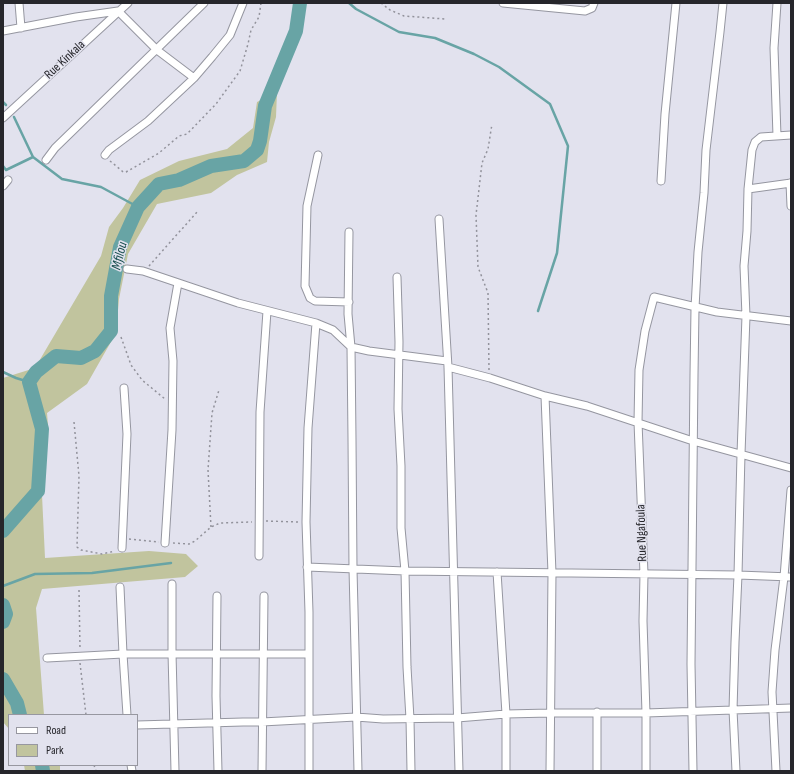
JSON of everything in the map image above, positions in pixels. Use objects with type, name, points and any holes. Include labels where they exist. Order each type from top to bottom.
[{"type":"street","points":[[19,3],[20,28]]},
{"type":"street","name":"Rue Kinkala","points":[[3,118],[128,3]]},
{"type":"street","points":[[46,160],[55,148],[204,3]]},
{"type":"street","points":[[105,155],[109,150],[148,121],[194,78],[230,35],[243,3]]},
{"type":"street","points":[[503,3],[585,11],[592,8],[594,3]]},
{"type":"street","points":[[661,181],[665,114],[676,3]]},
{"type":"street","points":[[693,771],[691,664],[693,440],[698,252],[704,193],[706,150],[723,3]]},
{"type":"street","points":[[777,3],[774,48],[777,136]]},
{"type":"street","points":[[3,31],[76,17],[118,11],[125,20],[157,50],[194,78]]},
{"type":"street","points":[[736,771],[733,710],[738,576],[740,454],[746,316],[744,266],[748,190],[752,150],[755,142],[761,137],[791,135]]},
{"type":"street","points":[[318,155],[307,206],[305,286],[310,298],[315,301],[349,302]]},
{"type":"street","points":[[748,190],[791,183],[791,206]]},
{"type":"street","points":[[439,219],[448,364],[459,771]]},
{"type":"street","points":[[349,232],[352,569],[358,771]]},
{"type":"street","points":[[127,269],[143,272],[267,311],[316,323],[334,330],[351,347],[369,351],[400,354],[448,364],[545,396],[586,406],[693,440],[791,468]]},
{"type":"street","points":[[396,277],[400,354],[398,409],[401,466],[401,528],[405,570],[411,771]]},
{"type":"street","points":[[165,543],[172,430],[173,361],[170,328],[178,283]]},
{"type":"street","name":"Rue Ngafoula","points":[[646,771],[646,713],[642,621],[644,574],[638,422],[639,370],[645,331],[654,297],[696,308]]},
{"type":"street","points":[[696,308],[791,321]]},
{"type":"street","points":[[259,556],[260,412],[267,311]]},
{"type":"street","points":[[309,771],[309,612],[306,522],[308,428],[316,323]]},
{"type":"street","points":[[122,548],[128,434],[124,388]]},
{"type":"street","points":[[545,396],[552,573],[550,771]]},
{"type":"street","points":[[776,771],[771,709],[775,650],[788,577],[791,490]]},
{"type":"street","points":[[307,567],[788,577]]},
{"type":"street","points":[[497,572],[506,714],[506,771]]},
{"type":"street","points":[[172,584],[173,723],[175,771]]},
{"type":"street","points":[[120,587],[122,654],[127,714]]},
{"type":"street","points":[[217,596],[218,771]]},
{"type":"street","points":[[262,771],[264,596]]},
{"type":"street","points":[[47,658],[172,653],[197,655],[263,653],[309,654]]},
{"type":"street","points":[[138,725],[262,722],[356,717],[383,719],[457,718],[506,714],[597,712],[646,713],[791,708]]},
{"type":"street","points":[[597,712],[597,771]]},
{"type":"path","points":[[105,155],[123,172],[126,172],[159,153],[179,136],[187,134],[216,104],[240,71],[251,30],[259,17],[261,3]]},
{"type":"path","points":[[381,3],[390,10],[404,16],[445,20]]},
{"type":"path","points":[[490,378],[488,293],[478,267],[476,215],[482,163],[488,149],[492,124]]},
{"type":"path","points":[[143,272],[198,212]]},
{"type":"path","points":[[121,338],[131,365],[142,380],[172,407]]},
{"type":"path","points":[[211,527],[208,470],[212,413],[219,390]]},
{"type":"path","points":[[74,422],[79,476],[77,547],[81,550],[102,554],[122,548]]},
{"type":"path","points":[[123,539],[189,544],[195,541],[211,527],[220,523],[260,521],[306,522]]},
{"type":"green space","points":[[277,92],[276,117],[269,142],[267,162],[237,175],[211,193],[157,204],[128,254],[119,299],[116,333],[87,384],[47,413],[48,425],[43,457],[42,495],[45,558],[149,551],[186,554],[198,566],[185,577],[42,589],[36,608],[44,714],[8,714],[8,728],[3,722],[3,378],[35,368],[101,256],[109,227],[123,208],[140,180],[179,161],[227,149],[253,128],[257,102]]},
{"type":"green space","points":[[24,766],[60,766],[60,771],[25,771]]},
{"type":"waterway","name":"Mfilou","points":[[3,531],[38,491],[42,429],[29,382],[36,372],[56,356],[81,358],[95,351],[111,331],[111,296],[120,247],[138,207],[159,184],[179,180],[211,166],[244,161],[257,150],[260,141],[265,106],[296,31],[300,3]]},
{"type":"waterway","points":[[349,3],[356,9],[399,32],[435,38],[474,54],[499,67],[550,104],[568,146],[557,253],[538,311]]},
{"type":"waterway","points":[[3,102],[6,105]]},
{"type":"waterway","points":[[14,117],[33,157]]},
{"type":"waterway","points":[[3,166],[6,170],[33,157],[62,179],[101,187],[138,207]]},
{"type":"waterway","points":[[3,372],[29,382]]},
{"type":"waterway","points":[[3,586],[35,574],[92,573],[171,563]]},
{"type":"waterway","name":"Mfilou","points":[[3,605],[6,614],[3,622]]},
{"type":"waterway","name":"Mfilou","points":[[3,679],[17,703],[20,714]]},
{"type":"waterway","name":"Mfilou","points":[[42,766],[43,771]]}]
